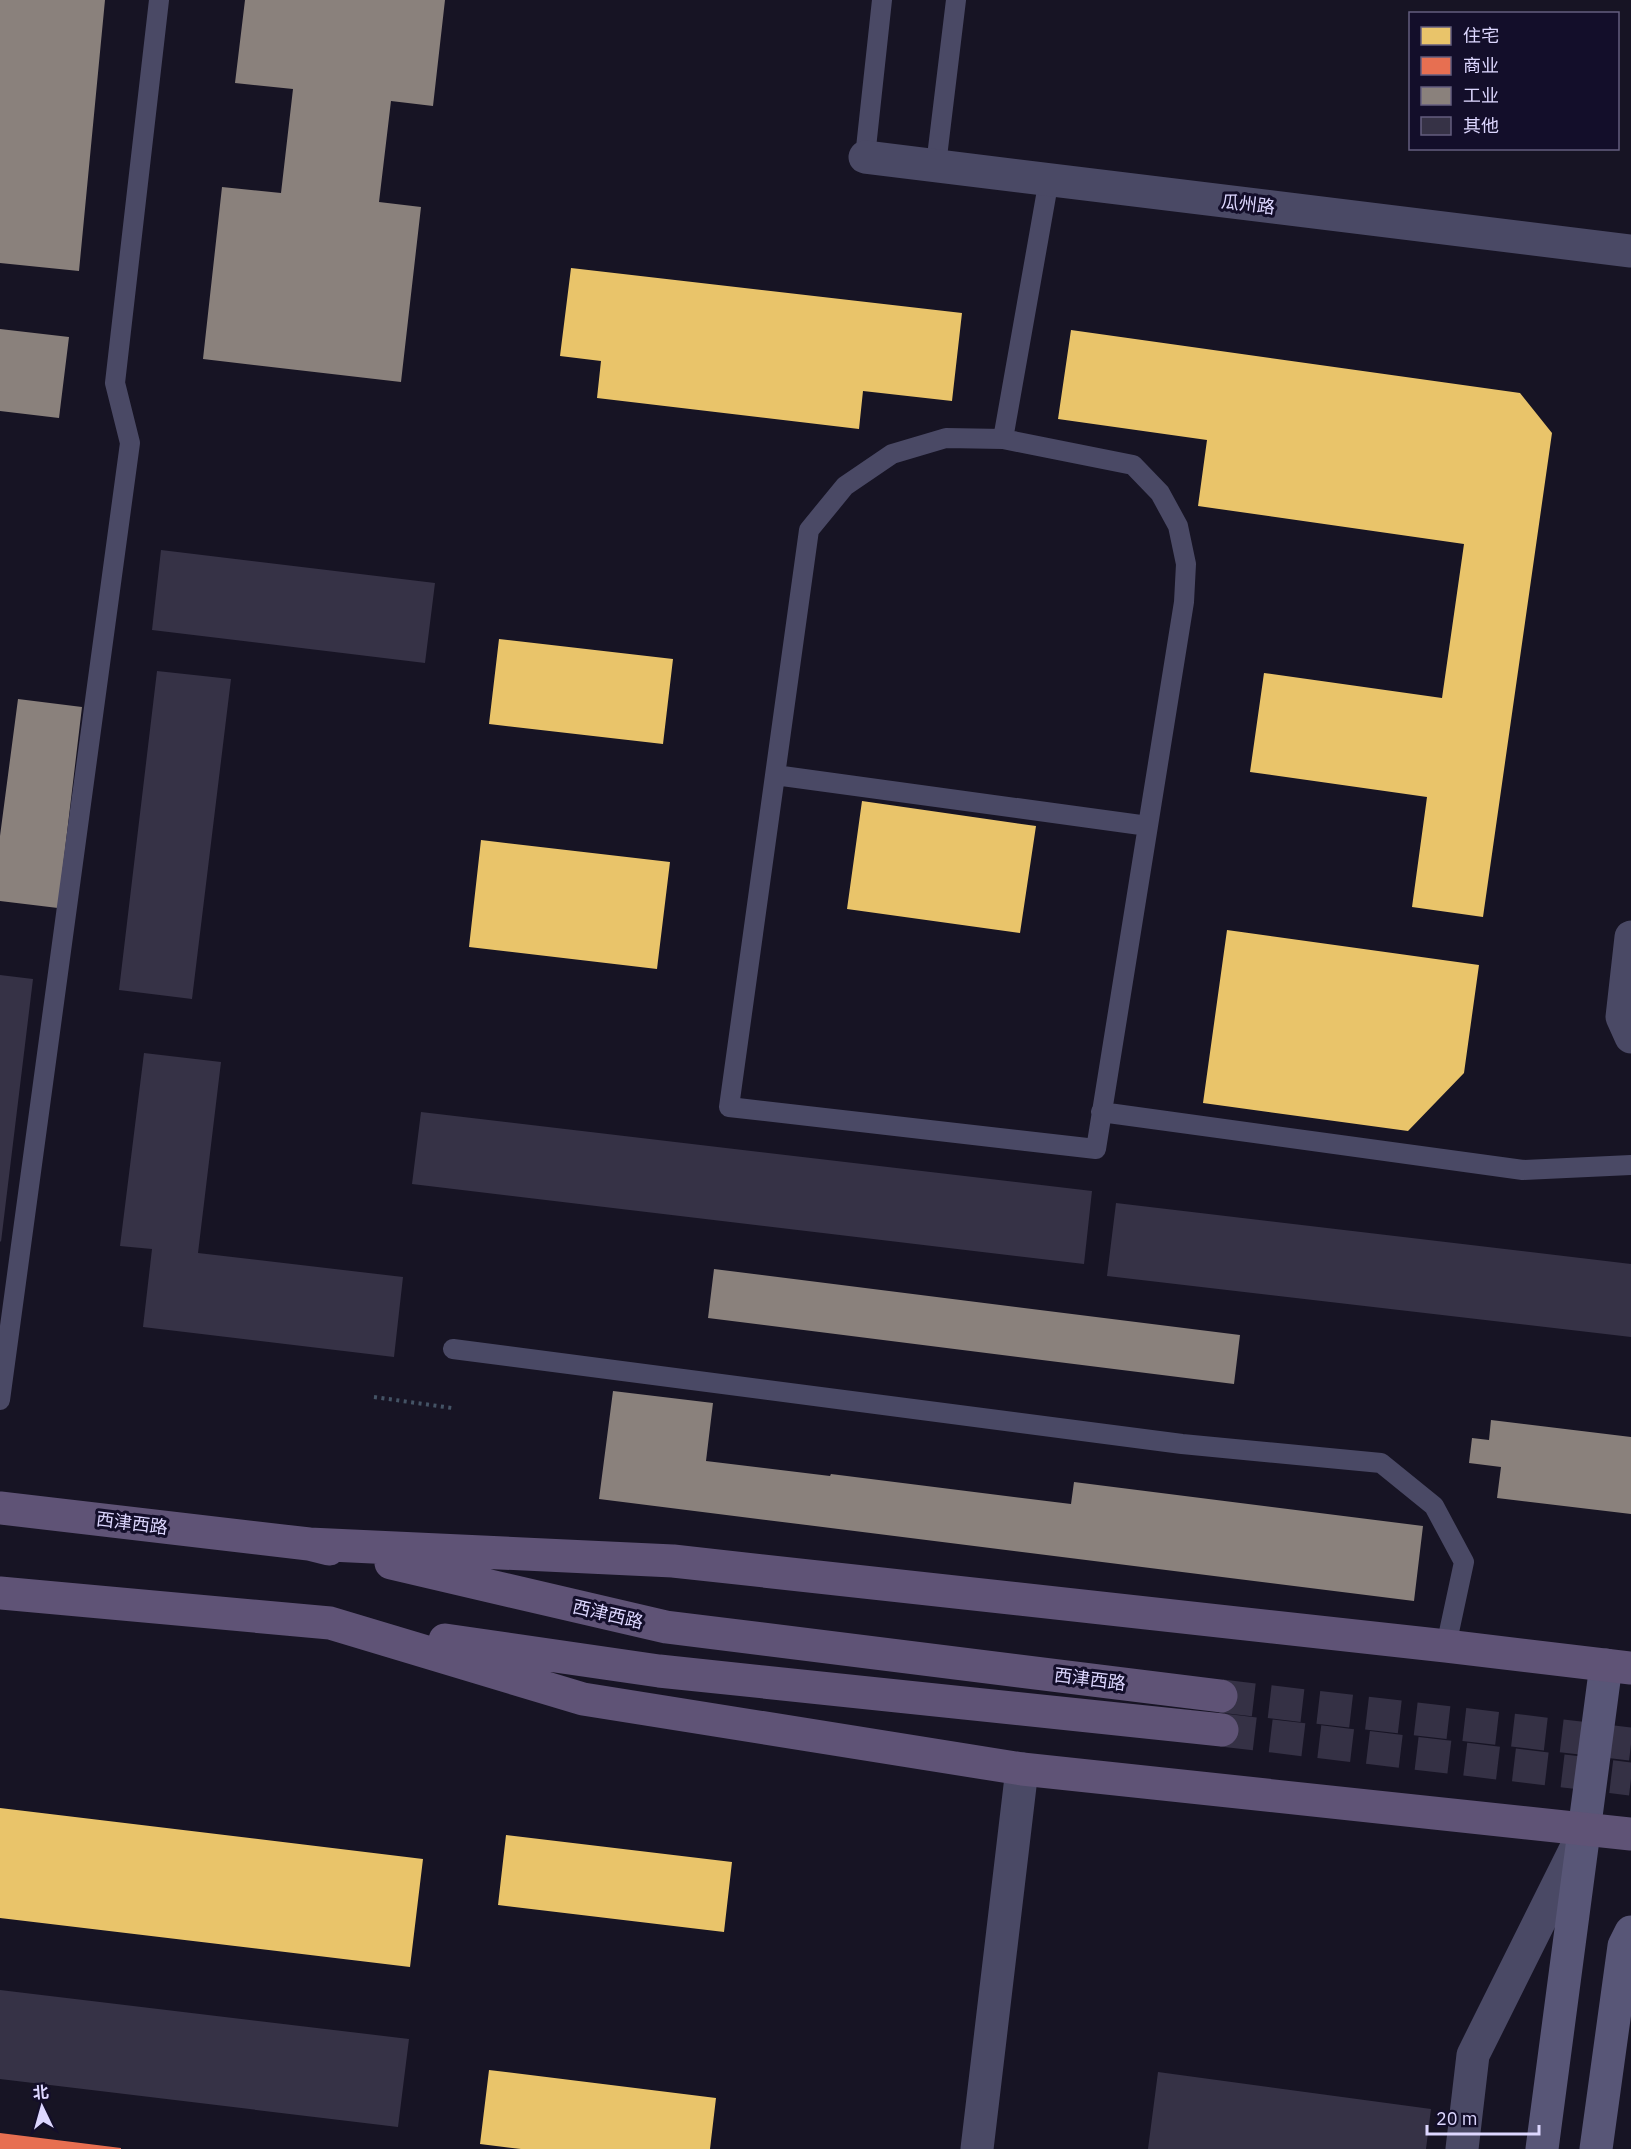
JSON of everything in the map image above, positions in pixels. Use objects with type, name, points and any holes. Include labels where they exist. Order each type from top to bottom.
[{"type":"main road","name":"西津西路","points":[[0,1508],[309,1544],[666,1627],[1221,1696]]},
{"type":"main road","points":[[309,1544],[673,1561],[1618,1667],[1586,1828],[1542,2149]]},
{"type":"main road","name":"西津西路","points":[[0,1593],[330,1623],[659,1671],[1222,1730]]},
{"type":"main road","name":"西津西路","points":[[330,1623],[584,1699],[1022,1769],[1631,1834]]},
{"type":"main road","points":[[1596,2149],[1624,1946],[1631,1932]]},
{"type":"street","name":"瓜州路","points":[[865,157],[1631,251]]},
{"type":"street","points":[[1631,937],[1622,1017],[1631,1037]]},
{"type":"street","points":[[977,2149],[1022,1769]]},
{"type":"street","points":[[1462,2149],[1473,2055],[1586,1828]]},
{"type":"lane","points":[[0,1400],[130,443],[115,383],[159,0]]},
{"type":"lane","points":[[865,157],[882,0]]},
{"type":"lane","points":[[936,165],[956,0]]},
{"type":"lane","points":[[1003,439],[1048,179]]},
{"type":"lane","points":[[946,438],[1003,439],[1133,465],[1160,493],[1178,526],[1186,564],[1184,602],[1096,1149],[729,1107],[775,775],[809,530],[845,486],[892,454],[946,438]]},
{"type":"lane","points":[[775,775],[1148,826]]},
{"type":"lane","points":[[1101,1112],[1523,1170],[1631,1165]]},
{"type":"lane","points":[[453,1349],[1182,1444],[1381,1463],[1434,1506],[1464,1562],[1446,1646]]},
{"type":"path","points":[[374,1397],[452,1408]]},
{"type":"building: 住宅","points":[[571,268],[962,313],[952,401],[863,391],[859,429],[597,398],[601,361],[560,356]]},
{"type":"building: 住宅","points":[[1071,330],[1520,393],[1552,433],[1483,917],[1412,907],[1427,797],[1250,772],[1264,673],[1442,698],[1464,544],[1198,506],[1207,440],[1058,419]]},
{"type":"building: 住宅","points":[[499,639],[673,659],[663,744],[489,724]]},
{"type":"building: 住宅","points":[[862,801],[1036,826],[1020,933],[847,909]]},
{"type":"building: 住宅","points":[[481,840],[670,862],[657,969],[469,947]]},
{"type":"building: 住宅","points":[[1227,930],[1479,965],[1464,1073],[1408,1131],[1203,1103]]},
{"type":"building: 住宅","points":[[0,1808],[423,1859],[410,1967],[0,1918]]},
{"type":"building: 住宅","points":[[506,1835],[732,1862],[724,1932],[498,1905]]},
{"type":"building: 住宅","points":[[489,2070],[716,2098],[710,2149],[521,2149],[480,2144]]},
{"type":"building: 商业","points":[[0,2133],[121,2148],[121,2149],[0,2149]]},
{"type":"building: 工业","points":[[0,0],[105,0],[79,271],[0,263]]},
{"type":"building: 工业","points":[[245,0],[445,0],[433,106],[391,101],[379,202],[421,207],[401,382],[203,359],[222,187],[281,193],[293,89],[235,83]]},
{"type":"building: 工业","points":[[0,329],[69,337],[59,418],[0,411]]},
{"type":"building: 工业","points":[[18,699],[82,707],[58,908],[0,901],[0,836]]},
{"type":"building: 工业","points":[[714,1269],[1240,1335],[1234,1384],[708,1318]]},
{"type":"building: 工业","points":[[613,1391],[713,1403],[706,1461],[1071,1504],[1074,1482],[1423,1526],[1414,1601],[599,1499]]},
{"type":"building: 工业","points":[[1491,1420],[1631,1437],[1631,1514],[1497,1498],[1501,1467],[1469,1463],[1472,1438],[1489,1440]]},
{"type":"building: 其他","points":[[161,550],[435,583],[425,663],[152,630]]},
{"type":"building: 其他","points":[[157,671],[231,679],[192,999],[119,990]]},
{"type":"building: 其他","points":[[0,975],[33,979],[1,1242],[0,1241]]},
{"type":"building: 其他","points":[[144,1053],[221,1062],[198,1253],[403,1277],[394,1357],[143,1327],[152,1249],[120,1246]]},
{"type":"building: 其他","points":[[421,1112],[1092,1191],[1084,1264],[412,1184]]},
{"type":"building: 其他","points":[[1116,1203],[1631,1264],[1631,1337],[1107,1276]]},
{"type":"building: 其他","points":[[0,1990],[409,2039],[398,2127],[0,2079]]},
{"type":"building: 其他","points":[[1158,2072],[1431,2109],[1426,2149],[1148,2149]]},
{"type":"tunnel","points":[[1221,1696],[1631,1744]]},
{"type":"tunnel","points":[[1222,1730],[1631,1779]]}]
